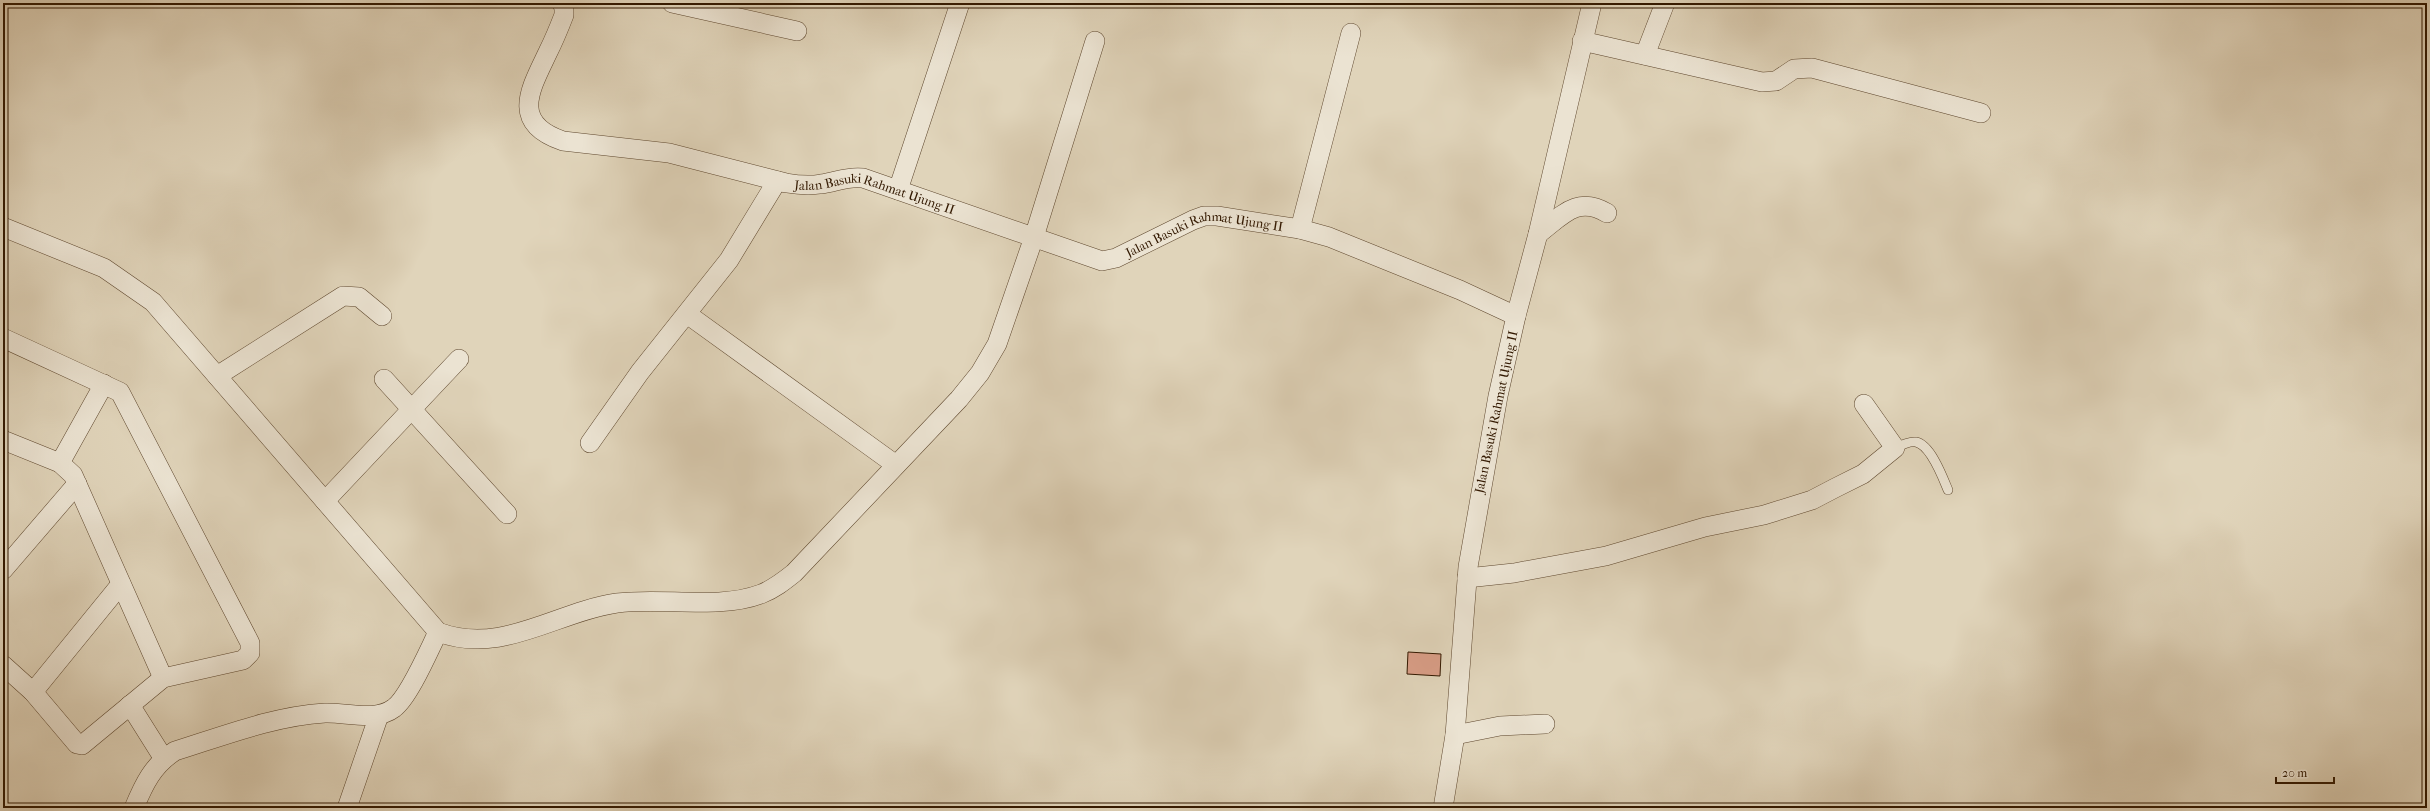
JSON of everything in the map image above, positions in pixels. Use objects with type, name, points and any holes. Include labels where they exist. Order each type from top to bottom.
[{"type":"street","name":"Jalan Basuki Rahmat Ujung II","points":[[562,3],[564,15],[534,81],[527,102],[531,116],[544,133],[562,141],[669,153],[776,181],[805,186],[853,177],[874,181],[1102,261],[1116,258],[1204,216],[1300,229],[1329,237],[1453,287],[1516,316],[1479,493],[1467,578],[1456,735],[1443,808]]},
{"type":"street","points":[[672,3],[797,31]]},
{"type":"street","points":[[898,190],[960,3]]},
{"type":"street","points":[[1516,316],[1538,234],[1592,3]]},
{"type":"street","points":[[1645,55],[1665,3]]},
{"type":"street","points":[[1300,229],[1351,33]]},
{"type":"street","points":[[3,228],[75,255],[104,268],[124,280],[153,302],[438,632],[456,639],[472,640],[507,637],[616,603],[673,600],[731,601],[761,594],[777,586],[794,573],[980,373],[997,344],[1034,237],[1095,41]]},
{"type":"street","points":[[1582,41],[1768,82],[1776,81],[1794,69],[1812,68],[1981,113]]},
{"type":"street","points":[[590,443],[640,372],[729,260],[776,181]]},
{"type":"street","points":[[1538,234],[1580,205],[1594,206],[1607,213]]},
{"type":"street","points":[[217,376],[343,296],[359,297],[382,316]]},
{"type":"street","points":[[687,314],[896,465]]},
{"type":"street","points":[[3,338],[120,392],[250,643],[250,653],[243,660],[163,678],[82,745],[77,744],[33,692],[3,665]]},
{"type":"street","points":[[325,501],[459,359]]},
{"type":"street","points":[[384,380],[507,514]]},
{"type":"street","points":[[60,463],[104,384]]},
{"type":"street","points":[[1467,578],[1514,573],[1606,556],[1705,527],[1764,515],[1812,500],[1863,474],[1895,448],[1864,404]]},
{"type":"street","points":[[3,440],[60,463],[73,475],[163,678]]},
{"type":"street","points":[[3,570],[77,484]]},
{"type":"street","points":[[33,692],[121,584]]},
{"type":"street","points":[[134,808],[147,778],[164,759],[175,751],[287,718],[325,713],[379,715],[396,707],[404,696],[438,632]]},
{"type":"street","points":[[130,705],[164,759]]},
{"type":"street","points":[[347,808],[379,715]]},
{"type":"street","points":[[1456,735],[1500,726],[1545,724]]},
{"type":"lane","points":[[1895,448],[1914,442],[1922,445],[1935,461],[1948,490]]},
{"type":"building","points":[[1408,652],[1441,654],[1440,676],[1407,674]]}]
